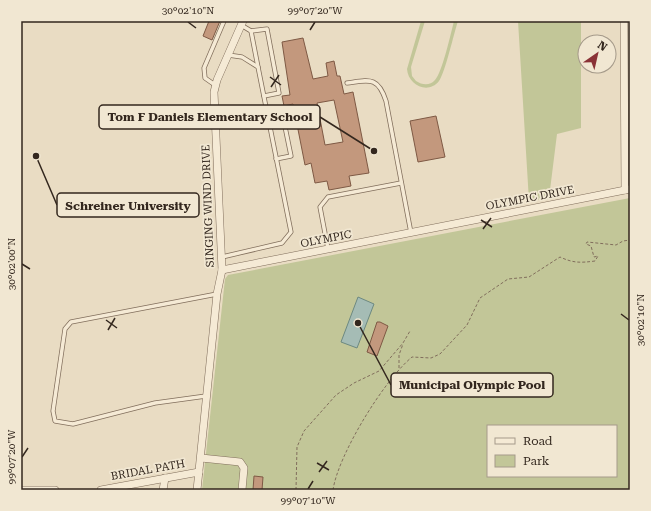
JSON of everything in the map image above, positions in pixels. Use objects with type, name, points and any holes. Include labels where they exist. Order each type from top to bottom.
[{"type":"street","points":[[624,21],[628,189]]},
{"type":"street","name":"SINGING WIND DRIVE","points":[[198,490],[206,396],[222,270],[214,92],[215,85],[242,23]]},
{"type":"street","name":"OLYMPIC DRIVE","points":[[434,228],[628,189]]},
{"type":"street","name":"OLYMPIC","points":[[222,270],[434,228]]},
{"type":"street","points":[[201,458],[240,462],[244,468],[242,490]]},
{"type":"street","name":"BRIDAL PATH","points":[[101,490],[199,472]]},
{"type":"street","points":[[163,490],[165,478]]},
{"type":"street","points":[[21,489],[55,490]]},
{"type":"lane","points":[[215,85],[205,78],[204,68],[224,21]]},
{"type":"lane","points":[[222,257],[282,243],[291,232],[251,31],[242,23]]},
{"type":"lane","points":[[251,31],[267,29],[279,93],[264,96]]},
{"type":"lane","points":[[228,55],[242,57],[258,67]]},
{"type":"lane","points":[[347,83],[367,80],[374,82],[381,88],[386,101],[411,233]]},
{"type":"lane","points":[[268,115],[282,112],[291,156],[276,159]]},
{"type":"lane","points":[[328,249],[320,207],[328,197],[401,183]]},
{"type":"lane","points":[[206,396],[155,403],[73,424],[55,421],[53,411],[65,329],[71,322],[218,294]]},
{"type":"path","points":[[333,490],[344,454],[374,404],[399,369],[412,357],[431,358],[440,354],[466,325],[480,298],[508,279],[529,277],[560,257],[565,261],[581,263],[595,261],[598,256],[594,257],[591,246],[586,244],[587,242],[616,245],[623,241],[630,240]]},
{"type":"path","points":[[399,369],[399,355],[410,330]]},
{"type":"path","points":[[296,490],[297,447],[304,431],[336,395],[354,383],[379,371],[403,343]]},
{"type":"green space","points":[[421,21],[425,21],[411,67],[412,76],[416,81],[426,84],[433,82],[438,76],[454,21],[458,21],[447,62],[439,81],[435,85],[424,88],[415,84],[411,80],[407,69]]},
{"type":"green space","points":[[518,21],[581,21],[581,34],[577,34],[577,74],[581,74],[581,128],[557,134],[549,198],[529,201]]},
{"type":"green space","points":[[630,198],[630,490],[202,490],[225,279],[228,275]]},
{"type":"water","points":[[358,297],[374,304],[357,348],[341,342]]},
{"type":"building","points":[[209,21],[220,21],[212,40],[203,36]]},
{"type":"building","points":[[303,38],[313,79],[328,76],[326,63],[334,61],[337,76],[340,76],[344,94],[353,92],[369,173],[349,176],[351,186],[329,190],[327,181],[315,183],[311,163],[305,165],[293,104],[284,106],[282,96],[290,95],[282,42]],"holes":[[[334,100],[343,142],[325,145],[317,103]]]},
{"type":"building","points":[[436,116],[445,157],[418,162],[410,121]]},
{"type":"building","points":[[377,322],[388,326],[377,356],[367,352]]},
{"type":"building","points":[[254,476],[263,477],[262,490],[253,490]]},
{"type":"place","name":"Tom F Daniels Elementary School","points":[[374,151]]},
{"type":"place","name":"Schreiner University","points":[[36,156]]},
{"type":"place","name":"Municipal Olympic Pool","points":[[358,323]]}]
